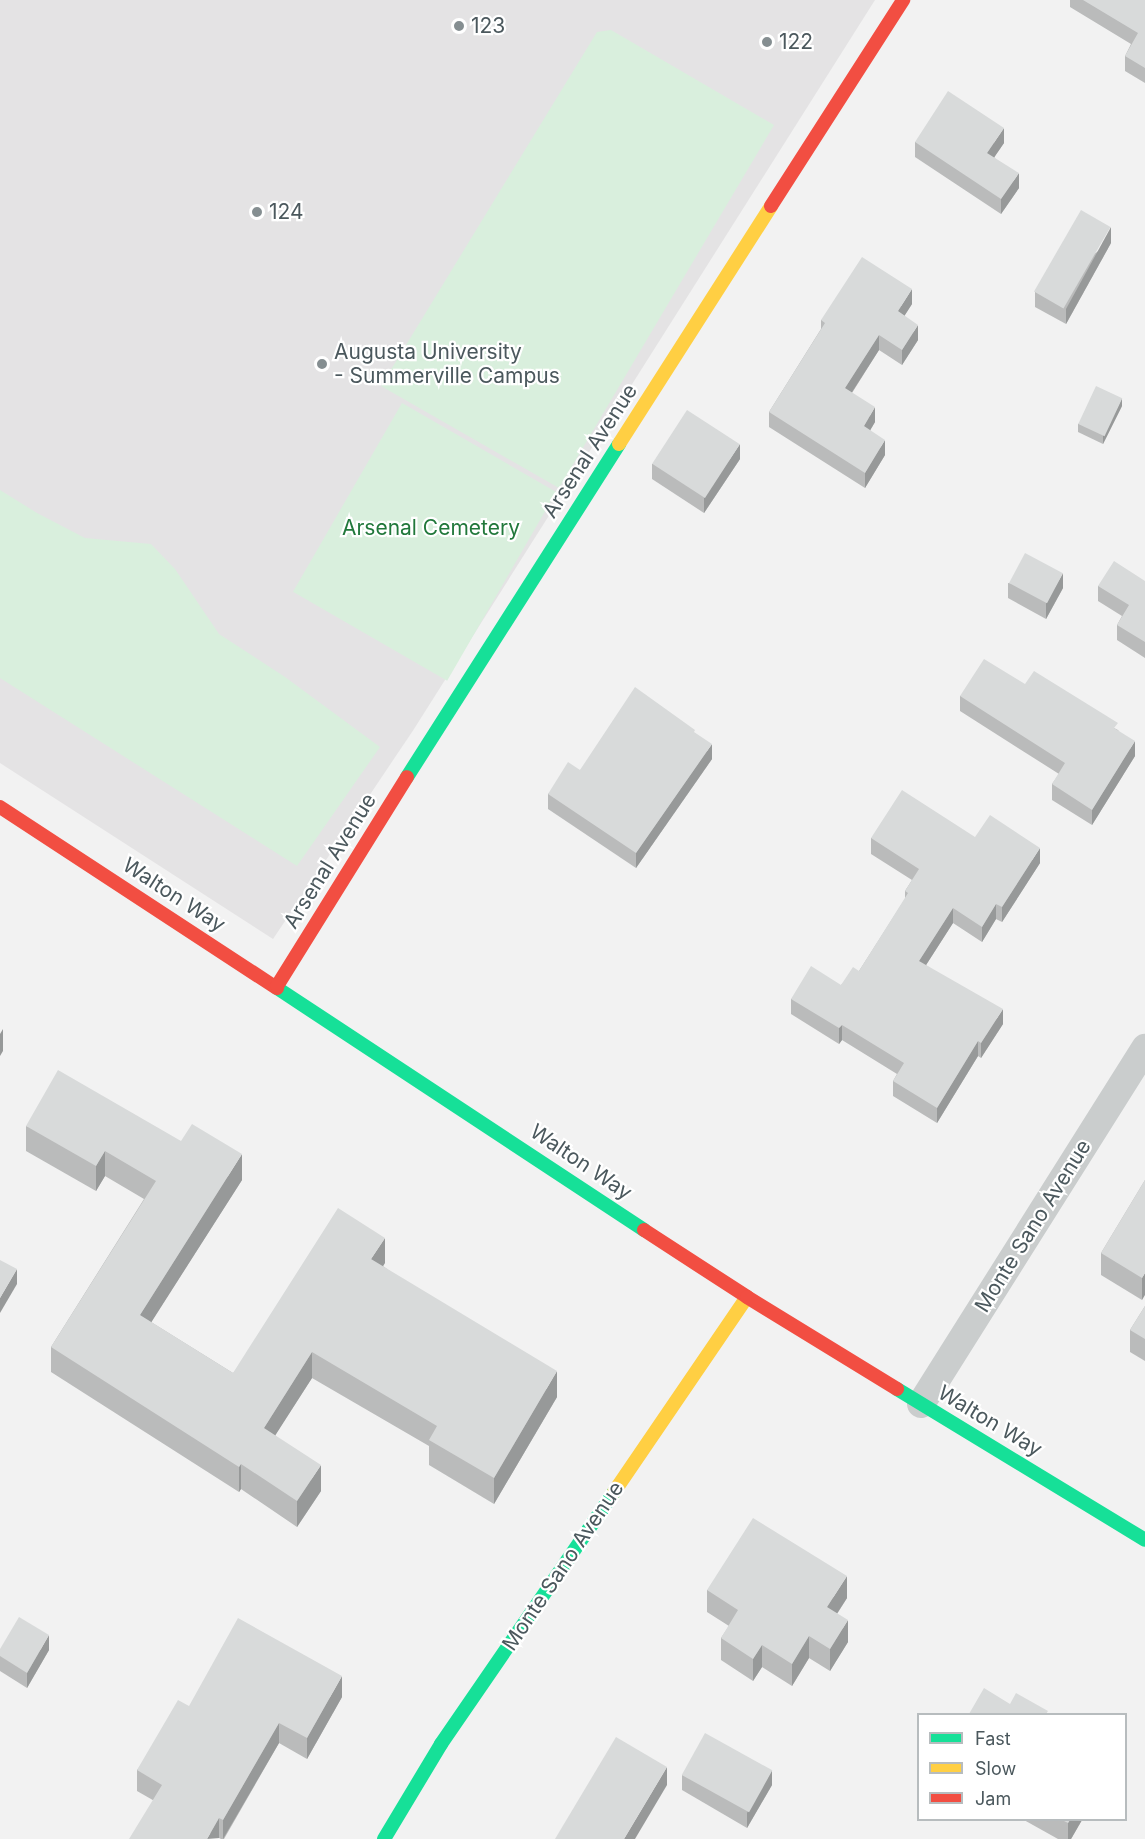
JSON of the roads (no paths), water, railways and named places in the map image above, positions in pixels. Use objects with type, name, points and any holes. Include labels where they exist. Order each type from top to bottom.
[{"type":"street","name":"Arsenal Avenue","points":[[277,986],[426,747],[903,0]]},
{"type":"street","name":"Walton Way","points":[[0,807],[277,986],[747,1297],[1145,1540]]},
{"type":"street","name":"Monte Sano Avenue","points":[[921,1404],[1145,1048]]},
{"type":"street","name":"Monte Sano Avenue","points":[[384,1839],[441,1744],[747,1297]]},
{"type":"place","name":"123","points":[[459,26]]},
{"type":"place","name":"122","points":[[767,42]]},
{"type":"place","name":"124","points":[[257,212]]},
{"type":"place","name":"Augusta University - Summerville Campus","points":[[322,364]]},
{"type":"park label","name":"Arsenal Cemetery","points":[[431,528]]}]
